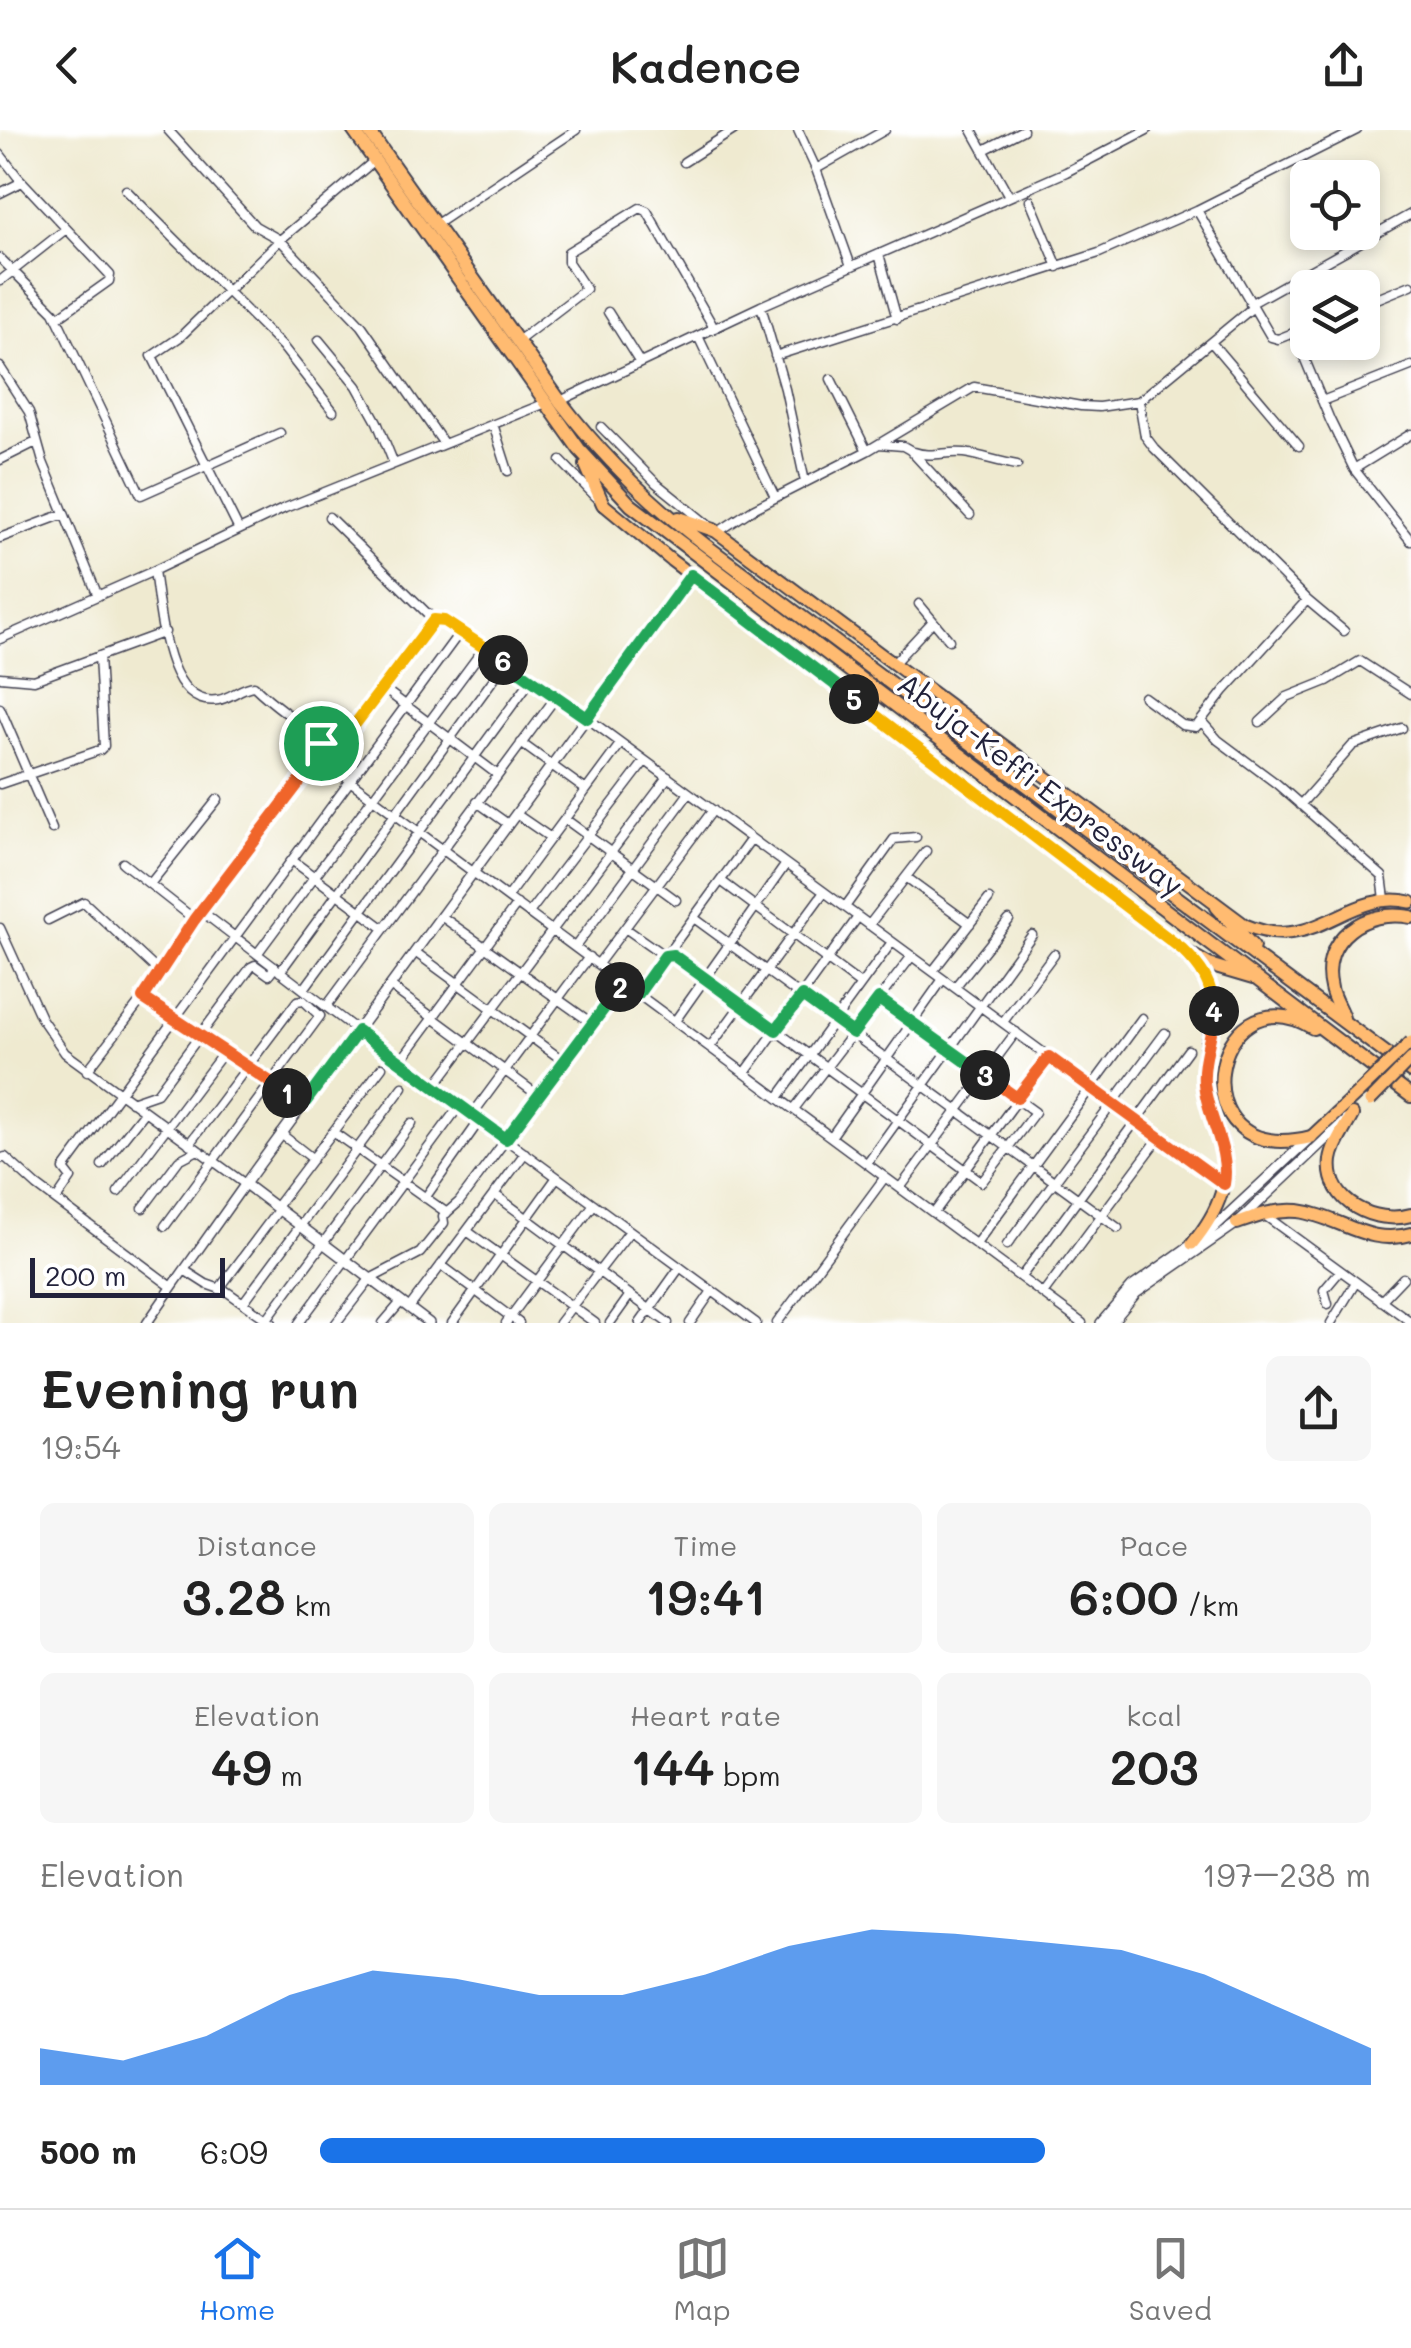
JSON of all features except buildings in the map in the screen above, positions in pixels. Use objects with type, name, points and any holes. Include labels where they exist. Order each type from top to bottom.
[{"type":"highway","name":"Abuja-Keffi Expressway","points":[[353,130],[553,402],[660,509],[1411,1072]]},
{"type":"highway","name":"Abuja-Keffi Expressway","points":[[368,130],[517,342],[580,449],[618,493],[1411,1096]]},
{"type":"highway","points":[[580,449],[603,504]]},
{"type":"highway","points":[[660,509],[716,531]]},
{"type":"highway","points":[[1217,907],[1264,961]]},
{"type":"highway","points":[[1344,1021],[1330,978],[1336,946],[1360,922],[1380,916],[1411,917]]},
{"type":"highway","points":[[1182,949],[1225,971],[1258,979]]},
{"type":"highway","points":[[1310,1137],[1274,1140],[1258,1136],[1233,1118],[1222,1098],[1220,1076],[1230,1045],[1251,1025],[1283,1018],[1308,1025],[1361,1056]]},
{"type":"highway","points":[[1352,1116],[1331,1160],[1338,1189],[1366,1214],[1397,1219],[1411,1215]]},
{"type":"highway","points":[[1236,1222],[1284,1211],[1311,1214],[1372,1237],[1411,1234]]},
{"type":"main road","name":"Abuja-Keffi Expressway","points":[[603,504],[1182,949],[1204,972],[1213,997],[1214,1016],[1204,1075],[1206,1097],[1224,1152],[1224,1184]]},
{"type":"main road","name":"Abuja-Keffi Expressway","points":[[716,531],[1217,907],[1260,932],[1290,934],[1321,926],[1354,908],[1384,899]]},
{"type":"main road","points":[[1384,899],[1411,902]]},
{"type":"main road","points":[[1352,1116],[1364,1096],[1411,1042]]},
{"type":"main road","points":[[1310,1137],[1411,1058]]},
{"type":"main road","points":[[1192,1244],[1220,1205],[1224,1184]]},
{"type":"street","points":[[168,130],[255,226],[280,240],[362,326],[444,444]]},
{"type":"street","points":[[435,225],[562,134],[576,130]]},
{"type":"street","points":[[684,162],[734,130]]},
{"type":"street","points":[[798,130],[851,266]]},
{"type":"street","points":[[816,169],[885,130]]},
{"type":"street","points":[[972,130],[1009,196]]},
{"type":"street","points":[[984,150],[1023,130]]},
{"type":"street","points":[[0,640],[239,530],[640,364],[761,306],[1066,172],[1147,130]]},
{"type":"street","points":[[775,356],[1099,254],[1357,130]]},
{"type":"street","points":[[0,154],[110,278],[57,318]]},
{"type":"street","points":[[239,530],[152,356],[180,337],[280,240],[374,161]]},
{"type":"street","points":[[0,192],[22,182]]},
{"type":"street","points":[[126,190],[284,348],[333,410]]},
{"type":"street","points":[[1030,200],[1058,267]]},
{"type":"street","points":[[517,342],[586,290],[568,262],[568,252],[640,208],[647,211],[714,328]]},
{"type":"street","points":[[1197,210],[1271,337],[1278,340],[1290,335]]},
{"type":"street","points":[[600,427],[656,484],[716,531],[867,451],[974,387],[1100,408],[1139,401],[1251,306],[1411,214]]},
{"type":"street","points":[[0,282],[66,229]]},
{"type":"street","points":[[880,254],[898,319]]},
{"type":"street","points":[[0,258],[57,318],[138,493],[144,495],[280,433]]},
{"type":"street","points":[[1380,298],[1411,286]]},
{"type":"street","points":[[761,306],[805,482]]},
{"type":"street","points":[[608,312],[640,364]]},
{"type":"street","points":[[698,336],[775,497]]},
{"type":"street","points":[[320,340],[357,386],[378,422],[394,464]]},
{"type":"street","points":[[1211,342],[1299,446]]},
{"type":"street","points":[[1305,360],[1354,469],[1409,536]]},
{"type":"street","points":[[1322,402],[1411,366]]},
{"type":"street","points":[[0,367],[29,412],[36,442],[98,596]]},
{"type":"street","points":[[831,379],[867,451]]},
{"type":"street","points":[[1139,401],[1144,436],[1154,448],[1307,600],[1344,631]]},
{"type":"street","points":[[493,424],[508,470]]},
{"type":"street","points":[[1354,469],[1411,434]]},
{"type":"street","points":[[0,460],[36,442]]},
{"type":"street","points":[[879,444],[903,446],[930,455],[970,454],[982,460],[1016,465]]},
{"type":"street","points":[[910,450],[970,515]]},
{"type":"street","points":[[562,461],[603,504]]},
{"type":"street","points":[[0,538],[64,514]]},
{"type":"street","points":[[329,517],[434,620],[444,621],[587,718],[1224,1184]]},
{"type":"street","points":[[154,571],[171,667],[186,687],[200,698],[218,700],[254,686],[276,709],[321,743],[335,768],[350,781],[1082,1323]]},
{"type":"street","points":[[147,1323],[691,575]]},
{"type":"street","points":[[1144,697],[1182,726],[1196,727],[1224,690],[1307,600]]},
{"type":"street","points":[[918,604],[949,640]]},
{"type":"street","points":[[331,756],[434,620]]},
{"type":"street","points":[[893,664],[933,621]]},
{"type":"street","points":[[0,677],[34,680],[165,632]]},
{"type":"street","points":[[56,1200],[71,1178],[64,1169],[460,632]]},
{"type":"street","points":[[256,954],[484,648]]},
{"type":"street","points":[[0,784],[104,746],[98,656]]},
{"type":"street","points":[[131,1102],[156,1094],[252,965],[269,975],[277,970],[338,894],[506,662]]},
{"type":"street","points":[[1260,722],[1287,697],[1360,662],[1411,694]]},
{"type":"street","points":[[304,989],[531,680]]},
{"type":"street","points":[[384,688],[498,775]]},
{"type":"street","points":[[326,1007],[556,697]]},
{"type":"street","points":[[1,712],[52,828]]},
{"type":"street","points":[[1202,722],[1218,740],[1300,804],[1382,876],[1384,899]]},
{"type":"street","points":[[1300,804],[1353,745],[1402,728]]},
{"type":"street","points":[[88,1071],[198,915],[310,768],[310,760],[321,743]]},
{"type":"street","points":[[521,743],[586,790]]},
{"type":"street","points":[[507,896],[621,743]]},
{"type":"street","points":[[529,913],[645,760]]},
{"type":"street","points":[[434,1087],[668,778]]},
{"type":"street","points":[[576,947],[689,793]]},
{"type":"street","points":[[150,884],[218,798]]},
{"type":"street","points":[[477,802],[508,824]]},
{"type":"street","points":[[598,964],[713,810]]},
{"type":"street","points":[[516,814],[550,838]]},
{"type":"street","points":[[565,819],[676,900]]},
{"type":"street","points":[[845,907],[894,839],[916,836]]},
{"type":"street","points":[[638,994],[751,838]]},
{"type":"street","points":[[869,925],[926,851]]},
{"type":"street","points":[[293,861],[383,928]]},
{"type":"street","points":[[123,863],[234,937],[751,1322]]},
{"type":"street","points":[[675,1021],[786,864]]},
{"type":"street","points":[[906,877],[970,924]]},
{"type":"street","points":[[720,881],[860,984]]},
{"type":"street","points":[[710,1047],[824,892]]},
{"type":"street","points":[[933,971],[990,899]]},
{"type":"street","points":[[48,920],[84,902],[159,972]]},
{"type":"street","points":[[400,1062],[517,904]]},
{"type":"street","points":[[441,916],[593,1024]]},
{"type":"street","points":[[745,1073],[858,917]]},
{"type":"street","points":[[694,918],[1118,1228]]},
{"type":"street","points":[[955,987],[1009,920]]},
{"type":"street","points":[[0,928],[47,1028],[65,1053],[427,1322]]},
{"type":"street","points":[[625,928],[665,956],[673,955],[982,1182],[1035,1114],[879,999]]},
{"type":"street","points":[[866,1163],[1032,935]]},
{"type":"street","points":[[778,1098],[892,942]]},
{"type":"street","points":[[415,952],[565,1062]]},
{"type":"street","points":[[1002,1022],[1054,954]]},
{"type":"street","points":[[794,1109],[912,956]]},
{"type":"street","points":[[424,1198],[504,1072],[588,957]]},
{"type":"street","points":[[831,1137],[943,979]]},
{"type":"street","points":[[336,1323],[370,1278],[427,1247],[444,1223],[442,1216],[459,1202],[624,983]]},
{"type":"street","points":[[390,986],[540,1096]]},
{"type":"street","points":[[143,998],[304,1104]]},
{"type":"street","points":[[143,1208],[178,1160],[194,1147],[298,1001],[303,1000],[320,1016],[165,1226]]},
{"type":"street","points":[[976,1244],[1142,1018]]},
{"type":"street","points":[[900,1188],[1016,1032]]},
{"type":"street","points":[[1007,1245],[1166,1033]]},
{"type":"street","points":[[1021,1278],[1188,1050]]},
{"type":"street","points":[[118,1192],[224,1052]]},
{"type":"street","points":[[934,1213],[1049,1057]]},
{"type":"street","points":[[218,1289],[382,1067]]},
{"type":"street","points":[[243,1303],[403,1087]]},
{"type":"street","points":[[299,1323],[460,1106]]},
{"type":"street","points":[[102,1164],[144,1112]]},
{"type":"street","points":[[1111,1323],[1149,1282],[1236,1222],[1352,1116]]},
{"type":"street","points":[[184,1270],[269,1321],[412,1122]]},
{"type":"street","points":[[333,1132],[446,1213]]},
{"type":"street","points":[[281,1134],[313,1159]]},
{"type":"street","points":[[1043,1294],[1160,1137]]},
{"type":"street","points":[[1102,1323],[1132,1288],[1220,1223],[1310,1137]]},
{"type":"street","points":[[0,1146],[3,1158],[172,1288]]},
{"type":"street","points":[[383,1323],[440,1265],[525,1153]]},
{"type":"street","points":[[452,1323],[557,1177]]},
{"type":"street","points":[[777,1323],[885,1177]]},
{"type":"street","points":[[494,1194],[668,1323]]},
{"type":"street","points":[[440,1265],[512,1321],[537,1279],[594,1204]]},
{"type":"street","points":[[1263,1214],[1411,1322]]},
{"type":"street","points":[[467,1230],[595,1323]]},
{"type":"street","points":[[559,1323],[630,1231]]},
{"type":"street","points":[[640,1323],[680,1267]]},
{"type":"street","points":[[1328,1304],[1324,1290],[1340,1271]]},
{"type":"street","points":[[1381,1300],[1403,1278]]},
{"type":"street","points":[[1331,1323],[1356,1282]]},
{"type":"street","points":[[690,1323],[712,1291]]},
{"type":"street","points":[[610,1323],[630,1295]]},
{"type":"route","points":[[691,575],[1182,949],[1204,972],[1213,997],[1214,1016],[1204,1075],[1206,1097],[1224,1152],[1224,1184],[1049,1057],[1017,1098],[879,999],[853,1033],[802,996],[776,1030],[673,955],[665,956],[638,994],[624,983],[506,1139],[358,1031],[304,1104],[143,998],[194,920],[310,768],[310,760],[321,743],[331,756],[438,619],[587,718],[691,575]]}]
